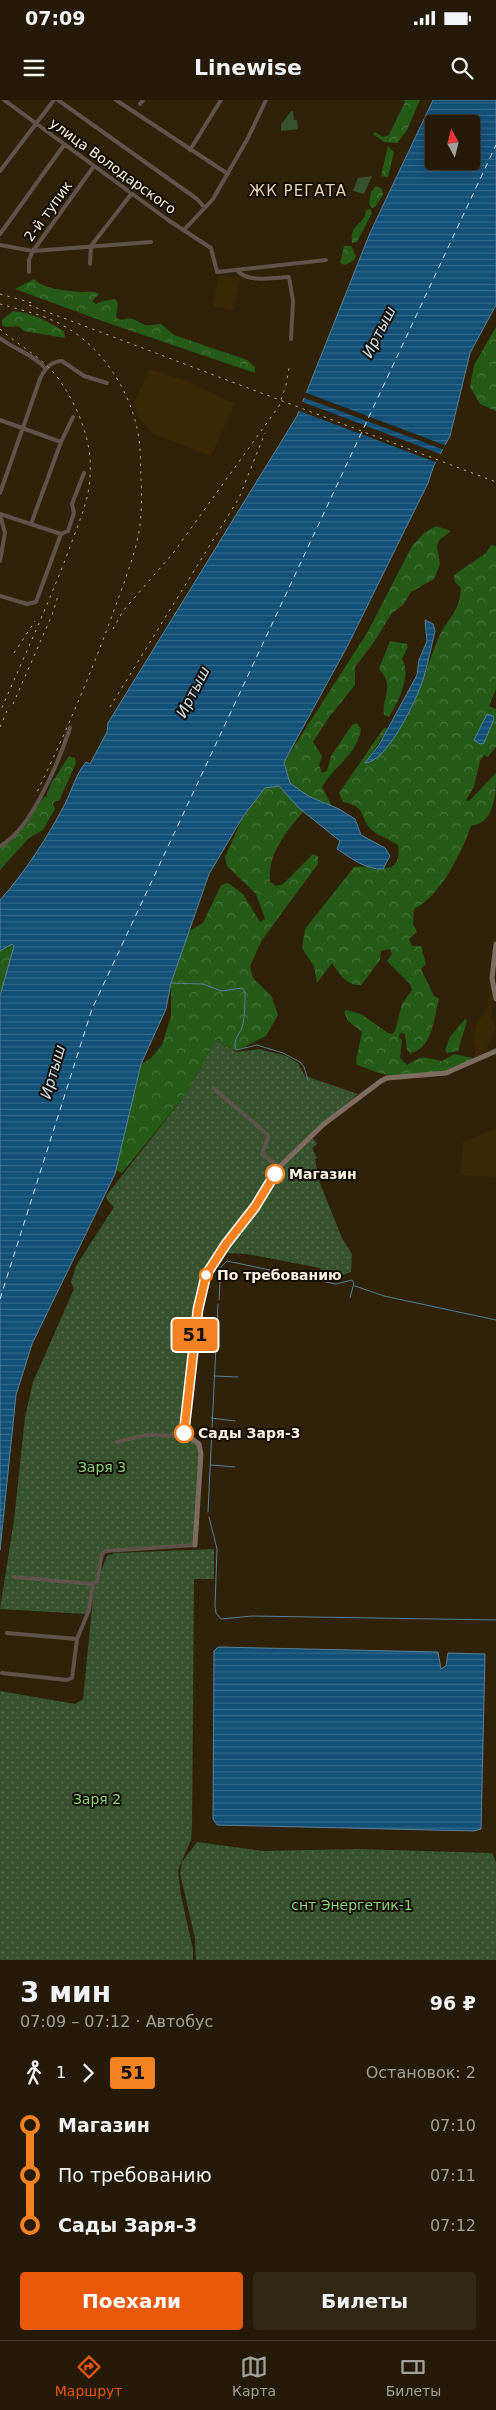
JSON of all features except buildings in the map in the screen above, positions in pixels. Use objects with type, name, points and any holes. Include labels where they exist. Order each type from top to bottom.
[{"type":"street","name":"улица Володарского","points":[[4,100],[64,145],[211,248],[217,272],[237,270]]},
{"type":"street","points":[[0,171],[54,100]]},
{"type":"street","points":[[58,100],[196,199],[204,207]]},
{"type":"street","points":[[116,100],[228,174]]},
{"type":"street","points":[[190,150],[222,100]]},
{"type":"street","points":[[184,230],[213,199],[248,138],[266,100]]},
{"type":"street","points":[[0,234],[64,145]]},
{"type":"street","name":"2-й тупик","points":[[29,272],[29,260],[33,251],[94,166]]},
{"type":"street","points":[[90,264],[91,246],[132,193]]},
{"type":"street","points":[[98,237],[98,243],[104,246]]},
{"type":"street","points":[[0,245],[33,251],[45,249],[73,250],[91,246],[151,242]]},
{"type":"street","points":[[237,270],[326,260]]},
{"type":"street","points":[[237,270],[244,275],[265,279],[289,277],[293,301],[291,339]]},
{"type":"street","points":[[0,338],[11,346],[32,356],[46,369]]},
{"type":"street","points":[[0,493],[40,379],[46,369],[54,362],[62,361],[84,376],[107,384]]},
{"type":"street","points":[[31,524],[61,442],[74,417]]},
{"type":"street","points":[[0,420],[61,442]]},
{"type":"street","points":[[0,514],[61,534],[68,531],[74,513],[72,504],[84,472]]},
{"type":"street","points":[[0,514],[5,533],[0,561]]},
{"type":"street","points":[[0,596],[30,605],[36,602],[61,534]]},
{"type":"street","points":[[0,846],[14,836],[41,797],[52,777],[70,728]]},
{"type":"street","points":[[496,944],[492,967],[492,986],[496,999]]},
{"type":"street","points":[[184,1433],[198,1309],[206,1275],[226,1244],[255,1207],[279,1167],[324,1124],[381,1081],[387,1078],[446,1073],[496,1050]]},
{"type":"street","points":[[213,1088],[267,1134],[268,1138],[262,1154],[279,1167]]},
{"type":"street","points":[[117,1442],[149,1434],[177,1436],[184,1433]]},
{"type":"street","points":[[2,1673],[67,1680],[73,1675],[77,1639],[89,1610],[102,1554],[106,1551],[195,1545],[201,1454],[199,1444],[184,1433]]},
{"type":"street","points":[[14,1577],[94,1584]]},
{"type":"street","points":[[7,1633],[77,1639]]},
{"type":"shaded area","points":[[219,275],[240,277],[234,310],[213,306]]},
{"type":"shaded area","points":[[149,369],[187,381],[235,404],[211,456],[153,434],[139,418],[134,404]]},
{"type":"shaded area","points":[[490,979],[493,999],[491,1014],[496,1029],[483,1055],[474,1059],[476,1052],[473,1039],[474,1032],[478,1020],[487,1011]]},
{"type":"shaded area","points":[[496,1128],[496,1177],[460,1175],[463,1142]]},
{"type":"green space","points":[[403,100],[420,100],[407,130],[397,143],[384,142],[373,134],[375,132],[383,137],[389,135],[405,102]]},
{"type":"green space","points":[[291,111],[293,111],[294,120],[297,120],[298,129],[281,131],[281,125]]},
{"type":"green space","points":[[388,146],[394,152],[388,177],[381,176]]},
{"type":"green space","points":[[372,176],[364,194],[353,191],[358,178]]},
{"type":"green space","points":[[376,186],[382,189],[383,195],[375,207],[372,208],[369,203],[371,192]]},
{"type":"green space","points":[[370,208],[372,213],[357,242],[352,243],[355,228],[363,220],[366,211]]},
{"type":"green space","points":[[344,246],[351,246],[356,256],[354,260],[345,265],[340,263]]},
{"type":"green space","points":[[34,279],[43,285],[56,289],[99,294],[92,301],[96,304],[115,299],[118,303],[116,318],[122,320],[131,319],[145,325],[161,324],[174,335],[247,360],[255,367],[255,373],[15,289]]},
{"type":"green space","points":[[13,311],[33,315],[46,321],[64,331],[65,338],[24,331],[18,326],[7,327],[2,325],[2,320]]},
{"type":"green space","points":[[496,327],[496,411],[480,404],[470,387],[474,365]]},
{"type":"green space","points":[[436,526],[451,531],[439,540],[437,546],[440,564],[434,579],[411,592],[403,605],[392,613],[374,642],[355,667],[355,685],[330,716],[313,742],[322,756],[319,765],[322,773],[327,771],[331,756],[352,725],[357,723],[361,729],[355,746],[322,787],[332,806],[308,796],[290,783],[284,762],[367,633],[412,546],[424,533]]},
{"type":"green space","points":[[491,545],[496,546],[496,689],[489,706],[496,709],[496,747],[488,757],[484,755],[480,761],[474,787],[466,800],[469,801],[496,773],[495,797],[490,813],[479,824],[471,826],[449,873],[433,895],[414,909],[413,924],[417,932],[409,939],[412,946],[421,946],[426,964],[421,969],[434,996],[439,999],[434,1023],[424,1045],[411,1053],[407,1050],[405,1034],[400,1033],[399,1037],[402,1040],[400,1058],[407,1065],[421,1058],[442,1061],[454,1054],[473,1058],[457,1067],[436,1073],[404,1076],[380,1073],[357,1065],[356,1061],[362,1032],[348,1021],[344,1012],[346,1010],[361,1014],[392,1034],[395,1031],[402,1004],[412,990],[410,984],[387,961],[392,954],[390,949],[381,951],[380,960],[361,985],[351,984],[347,981],[332,963],[317,983],[314,966],[302,948],[305,929],[354,867],[385,868],[391,867],[396,863],[398,845],[373,831],[360,810],[351,804],[343,802],[339,793],[384,728],[388,728],[366,763],[391,739],[404,721],[416,699],[438,639],[456,610],[461,588],[455,582],[454,575],[486,553]]},
{"type":"green space","points":[[390,641],[407,644],[408,647],[402,659],[405,665],[403,688],[389,717],[384,715],[387,681],[379,669]]},
{"type":"green space","points":[[69,756],[75,758],[76,763],[59,801],[55,801],[53,804],[55,809],[43,830],[29,838],[0,870],[0,847],[13,838],[44,797],[46,797],[51,784]]},
{"type":"green space","points":[[279,786],[304,811],[291,826],[275,853],[270,872],[270,882],[276,886],[283,884],[313,854],[318,856],[318,864],[262,940],[250,966],[253,978],[272,997],[278,1015],[266,1036],[242,1048],[234,1050],[215,1040],[186,1094],[122,1173],[116,1170],[141,1064],[151,1058],[162,1045],[171,1016],[171,983],[189,931],[203,923],[221,885],[228,883],[243,894],[260,922],[265,919],[256,894],[227,866],[225,857],[244,815],[265,788]]},
{"type":"green space","points":[[12,944],[14,946],[0,996],[0,951]]},
{"type":"green space","points":[[465,1019],[467,1021],[458,1051],[447,1053],[445,1050],[450,1037]]},
{"type":"green space","name":"Заря 3","points":[[215,1040],[237,1052],[259,1049],[286,1056],[298,1063],[305,1076],[358,1094],[279,1163],[254,1205],[205,1270],[197,1305],[180,1438],[191,1440],[200,1449],[193,1544],[103,1551],[86,1614],[0,1609],[14,1520],[25,1417],[33,1382],[74,1289],[71,1282],[76,1266],[114,1207],[106,1196],[186,1094]]},
{"type":"green space","points":[[312,1137],[317,1144],[312,1148],[317,1158],[315,1159],[317,1176],[342,1238],[352,1254],[351,1272],[338,1277],[321,1272],[320,1268],[247,1254],[224,1253],[259,1207],[284,1165]]},
{"type":"green space","name":"Заря 2","points":[[214,1549],[214,1579],[194,1579],[192,1826],[191,1840],[178,1870],[181,1896],[193,1949],[193,1960],[0,1960],[0,1691],[75,1704],[83,1699],[94,1588],[107,1556],[115,1553]]},
{"type":"green space","name":"снт Энергетик-1","points":[[197,1842],[264,1851],[358,1849],[492,1853],[496,1862],[496,1960],[196,1960],[195,1939],[180,1873],[182,1862]]},
{"type":"water","name":"Иртыш","points":[[433,100],[496,100],[496,305],[470,353],[450,436],[434,465],[428,483],[348,645],[284,762],[290,783],[308,796],[339,809],[355,819],[361,835],[385,848],[390,856],[383,869],[371,868],[353,860],[337,849],[340,841],[299,808],[279,786],[265,788],[244,815],[209,874],[171,983],[166,1009],[141,1064],[115,1174],[32,1344],[16,1395],[0,1550],[0,996],[14,946],[12,944],[0,951],[0,900],[19,878],[43,842],[65,804],[79,772],[86,762],[90,764],[107,732],[108,723],[297,416],[370,233],[425,117],[425,170],[480,170],[480,115],[426,115]]},
{"type":"water","points":[[425,620],[433,624],[435,631],[419,690],[400,729],[391,742],[374,760],[365,763],[379,745],[417,675],[419,660],[427,641]]},
{"type":"water","points":[[487,714],[493,716],[494,719],[484,743],[480,744],[474,740]]},
{"type":"water","points":[[218,1647],[438,1652],[441,1669],[446,1666],[448,1653],[485,1654],[481,1829],[474,1831],[217,1825],[213,1819],[214,1651]]},
{"type":"pier","points":[[304,392],[447,446],[445,450],[302,397]]},
{"type":"pier","points":[[300,401],[443,455],[438,463],[297,410]]},
{"type":"waterway","points":[[171,983],[203,984],[221,991],[242,988],[245,992],[244,1016],[242,1028],[235,1043],[236,1050],[257,1045],[283,1053],[300,1062],[304,1067],[308,1080]]},
{"type":"waterway","points":[[219,1300],[221,1267],[227,1261],[336,1284],[352,1280],[354,1283],[350,1298]]},
{"type":"waterway","points":[[355,1286],[384,1296],[496,1320]]},
{"type":"waterway","points":[[208,1512],[218,1304]]},
{"type":"waterway","points":[[214,1376],[238,1377]]},
{"type":"waterway","points":[[211,1418],[235,1421]]},
{"type":"waterway","points":[[211,1465],[235,1467]]},
{"type":"waterway","points":[[209,1517],[217,1549],[215,1606],[216,1613],[221,1619],[252,1616],[496,1620]]},
{"type":"ferry route","points":[[0,1299],[92,1009],[496,145]]},
{"type":"railway","points":[[0,294],[36,304]]},
{"type":"railway","points":[[0,304],[57,322],[90,345],[111,369],[120,383],[133,413],[140,446],[141,515],[133,557],[85,685],[35,796]]},
{"type":"railway","points":[[29,305],[496,482]]},
{"type":"railway","points":[[0,329],[38,358],[58,378],[72,400],[83,425],[90,464],[88,495],[80,521],[54,589],[0,712]]},
{"type":"railway","points":[[113,629],[123,611],[174,552],[279,406],[289,368]]},
{"type":"railway","points":[[110,707],[239,498],[265,433]]},
{"type":"railway","points":[[13,704],[52,615],[59,593]]},
{"type":"railway","points":[[14,653],[35,621]]},
{"type":"railway","points":[[0,727],[9,706]]},
{"type":"bus line","name":"51","points":[[184,1433],[198,1309],[206,1275],[214,1260],[255,1207],[275,1174]]},
{"type":"place","name":"Магазин","points":[[275,1174]]},
{"type":"place","name":"По требованию","points":[[206,1275]]},
{"type":"place","name":"Сады Заря-3","points":[[184,1433]]},
{"type":"district","name":"ЖК РЕГАТА","points":[[298,191]]}]
